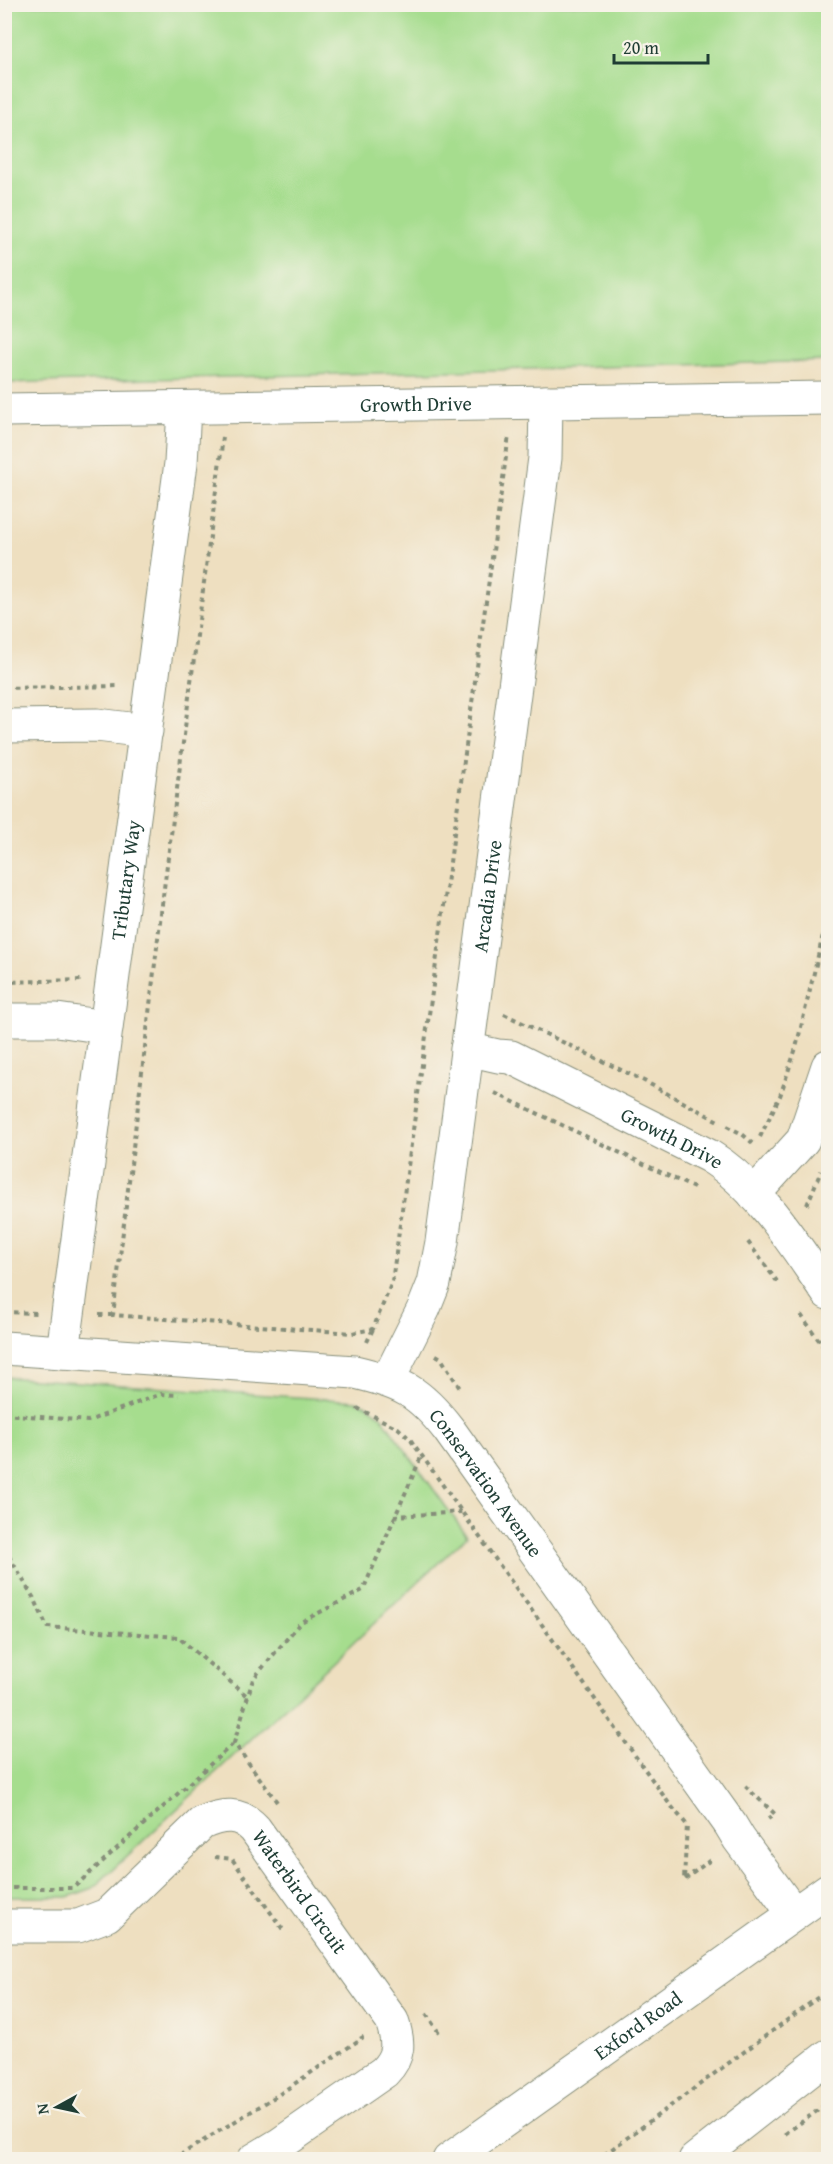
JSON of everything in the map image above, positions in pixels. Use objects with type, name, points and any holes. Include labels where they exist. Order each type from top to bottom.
[{"type":"street","name":"Growth Drive","points":[[4,410],[828,398]]},
{"type":"street","name":"Arcadia Drive","points":[[388,1380],[424,1308],[434,1282],[442,1242],[545,458],[546,402]]},
{"type":"street","name":"Tributary Way","points":[[63,1352],[181,463],[184,408]]},
{"type":"street","points":[[4,726],[97,725],[146,731]]},
{"type":"street","points":[[4,1020],[57,1020],[106,1027]]},
{"type":"street","name":"Growth Drive","points":[[467,1049],[511,1057],[725,1166],[754,1194],[828,1293]]},
{"type":"street","points":[[754,1194],[766,1156],[803,1140],[828,1066]]},
{"type":"street","name":"Conservation Avenue","points":[[4,1348],[355,1372],[388,1380],[414,1394],[433,1409],[449,1430],[794,1914]]},
{"type":"street","name":"Waterbird Circuit","points":[[4,1926],[78,1926],[107,1915],[202,1823],[217,1817],[234,1815],[247,1821],[392,2021],[397,2035],[394,2062],[384,2072],[254,2160]]},
{"type":"street","name":"Exford Road","points":[[449,2160],[828,1890]]},
{"type":"street","points":[[695,2160],[828,2056]]},
{"type":"path","points":[[223,436],[163,899],[113,1315],[352,1333],[373,1329],[393,1282],[509,435]]},
{"type":"path","points":[[4,688],[123,686]]},
{"type":"path","points":[[766,1156],[780,1096],[796,1048],[823,935],[828,903]]},
{"type":"path","points":[[4,982],[84,980]]},
{"type":"path","points":[[505,1002],[504,1014],[644,1081],[742,1134],[766,1156],[805,1209],[824,1165]]},
{"type":"path","points":[[4,1312],[46,1313]]},
{"type":"path","points":[[4,1414],[88,1421],[161,1394],[184,1396]]},
{"type":"path","points":[[349,1406],[398,1428],[410,1440],[668,1802],[687,1825],[684,1879]]},
{"type":"path","points":[[4,1888],[73,1888],[234,1743],[253,1679],[301,1623],[363,1590],[422,1455]]},
{"type":"path","points":[[394,1516],[463,1512]]},
{"type":"path","points":[[4,1548],[36,1602],[47,1627],[178,1637],[247,1696]]},
{"type":"path","points":[[234,1743],[272,1796]]},
{"type":"path","points":[[210,1857],[232,1859],[287,1935]]},
{"type":"path","points":[[597,2160],[828,1990]]},
{"type":"path","points":[[172,2160],[278,2095],[362,2038],[355,2028]]},
{"type":"path","points":[[777,2140],[828,2103]]},
{"type":"green space","points":[[4,5],[828,5],[828,361],[5,383]]},
{"type":"green space","points":[[4,1377],[356,1401],[367,1405],[381,1416],[467,1536],[93,1888],[68,1897],[5,1897]]}]
